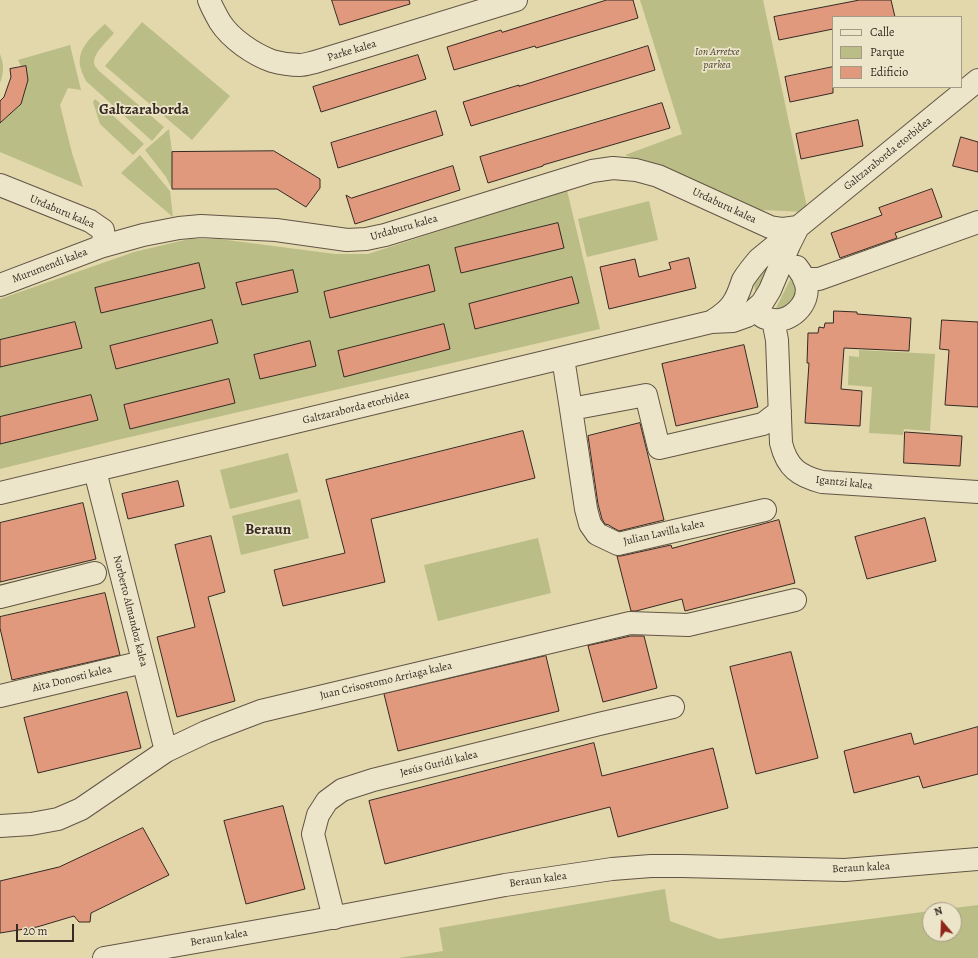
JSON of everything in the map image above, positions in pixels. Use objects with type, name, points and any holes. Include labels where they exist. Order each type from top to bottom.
[{"type":"street","name":"Parke kalea","points":[[209,0],[221,23],[243,45],[258,55],[273,62],[300,65],[315,62],[516,0]]},
{"type":"street","name":"Galtzaraborda etorbidea","points":[[798,227],[978,80]]},
{"type":"street","name":"Urdaburu kalea","points":[[100,247],[143,235],[178,228],[202,226],[276,230],[347,240],[366,239],[385,235],[592,171],[614,168],[636,170],[658,176],[777,242],[783,229],[798,227]]},
{"type":"street","name":"Urdaburu kalea","points":[[0,185],[90,221],[103,230],[104,239],[100,247]]},
{"type":"street","points":[[804,279],[819,279],[978,222]]},
{"type":"street","name":"Galtzaraborda etorbidea","points":[[711,322],[723,314],[732,305],[750,269],[777,242]]},
{"type":"street","name":"Galtzaraborda etorbidea","points":[[0,493],[711,322],[733,321],[747,316],[764,315],[762,303],[770,290],[777,242]]},
{"type":"street","points":[[764,315],[779,320],[788,318],[795,313],[805,299],[806,285],[804,279],[797,267],[777,242]]},
{"type":"street","name":"Murumendi kalea","points":[[0,285],[100,247]]},
{"type":"street","name":"Igantzi kalea","points":[[743,281],[746,293],[764,315],[777,340],[782,443],[784,452],[789,462],[799,473],[809,479],[822,482],[978,492]]},
{"type":"street","name":"Julian Lavilla kalea","points":[[563,358],[586,509],[590,524],[597,534],[618,544],[765,510]]},
{"type":"street","points":[[571,409],[646,395],[659,448],[763,424],[780,412]]},
{"type":"street","name":"Norberto Almandoz kalea","points":[[95,471],[166,751]]},
{"type":"street","points":[[0,597],[95,573]]},
{"type":"street","name":"Juan Crisostomo Arriaga kalea","points":[[0,826],[31,824],[58,819],[81,809],[166,751],[206,732],[261,711],[630,623],[688,625],[795,600]]},
{"type":"street","name":"Aita Donosti kalea","points":[[0,696],[143,662]]},
{"type":"street","name":"Jesús Guridi kalea","points":[[334,918],[313,834],[318,815],[328,801],[342,790],[373,780],[673,707]]},
{"type":"street","name":"Beraun kalea","points":[[104,958],[334,918],[505,885],[612,869],[651,866],[682,866],[845,870],[978,859]]},
{"type":"green space","name":"Ion Arretxe parkea","points":[[640,0],[763,0],[808,212],[761,210],[625,155],[682,134]]},
{"type":"green space","points":[[142,22],[230,96],[192,140],[105,66]]},
{"type":"green space","points":[[105,24],[114,33],[97,53],[94,62],[95,66],[164,127],[152,141],[86,81],[82,74],[80,56],[86,44]]},
{"type":"green space","points":[[70,45],[81,90],[68,88],[60,105],[72,153],[83,187],[0,152],[0,121],[21,104],[28,80],[18,60]]},
{"type":"green space","points":[[0,54],[3,68],[0,83]]},
{"type":"green space","points":[[95,99],[144,144],[133,155],[100,124],[93,102]]},
{"type":"green space","points":[[169,129],[172,152],[172,189],[166,177],[145,150]]},
{"type":"green space","points":[[140,155],[170,191],[173,217],[121,173]]},
{"type":"green space","points":[[567,190],[600,329],[117,440],[0,469],[0,299],[134,252],[189,239],[219,239],[335,254],[368,254]]},
{"type":"green space","points":[[649,201],[658,240],[587,257],[578,219]]},
{"type":"green space","points":[[771,268],[757,295],[754,286],[756,278],[762,272]]},
{"type":"green space","points":[[791,278],[796,288],[794,299],[787,306],[776,308]]},
{"type":"green space","points":[[859,350],[935,354],[930,431],[904,429],[903,435],[869,433],[872,387],[848,385],[849,356],[859,357]]},
{"type":"green space","points":[[288,453],[298,492],[230,509],[220,470]]},
{"type":"green space","points":[[300,499],[309,538],[241,555],[232,516]]},
{"type":"green space","points":[[538,538],[551,593],[438,621],[424,565]]},
{"type":"green space","points":[[665,889],[670,921],[719,939],[922,912],[922,942],[962,942],[962,907],[978,905],[978,958],[398,958],[443,951],[439,928]]},
{"type":"building","points":[[332,0],[409,0],[410,4],[340,25]]},
{"type":"building","points":[[607,0],[633,0],[638,18],[454,70],[447,47]]},
{"type":"building","points":[[860,0],[891,0],[895,16],[832,16],[832,29],[779,40],[774,17]]},
{"type":"building","points":[[648,46],[655,70],[471,126],[463,102]]},
{"type":"building","points":[[418,55],[426,79],[321,112],[313,87]]},
{"type":"building","points":[[26,66],[28,80],[21,104],[0,123],[0,101],[4,97],[11,77],[10,69]]},
{"type":"building","points":[[832,67],[833,93],[790,102],[785,77]]},
{"type":"building","points":[[662,103],[670,128],[543,165],[488,183],[480,157]]},
{"type":"building","points":[[436,111],[443,135],[338,168],[331,143]]},
{"type":"building","points":[[858,120],[863,146],[801,159],[796,134]]},
{"type":"building","points":[[961,137],[978,142],[978,172],[953,166]]},
{"type":"building","points":[[274,151],[320,179],[320,188],[306,207],[277,189],[172,189],[172,152]]},
{"type":"building","points":[[453,166],[460,190],[355,224],[346,195],[351,198]]},
{"type":"building","points":[[932,189],[942,217],[895,233],[897,238],[840,258],[831,233],[882,215],[879,208]]},
{"type":"building","points":[[558,223],[564,248],[461,273],[455,248]]},
{"type":"building","points":[[689,258],[696,288],[609,309],[600,267],[635,259],[639,277],[671,269],[669,263]]},
{"type":"building","points":[[199,263],[205,288],[101,313],[95,288]]},
{"type":"building","points":[[429,265],[435,291],[330,318],[324,292]]},
{"type":"building","points":[[293,270],[298,292],[242,305],[236,283]]},
{"type":"building","points":[[572,277],[579,303],[475,329],[469,304]]},
{"type":"building","points":[[834,311],[911,318],[909,351],[844,348],[841,389],[862,391],[860,426],[805,423],[809,363],[807,363],[808,333],[818,333],[819,327],[824,328],[825,323],[833,323]]},
{"type":"building","points":[[212,320],[218,343],[116,369],[110,346]]},
{"type":"building","points":[[942,320],[978,322],[978,407],[945,405],[949,350],[940,349]]},
{"type":"building","points":[[75,322],[82,348],[0,367],[0,340]]},
{"type":"building","points":[[444,324],[450,349],[344,377],[338,351]]},
{"type":"building","points":[[310,341],[316,366],[260,379],[254,355]]},
{"type":"building","points":[[744,345],[758,407],[676,426],[662,364]]},
{"type":"building","points":[[229,379],[235,403],[130,429],[124,405]]},
{"type":"building","points":[[91,395],[98,420],[0,444],[0,417]]},
{"type":"building","points":[[640,423],[664,520],[619,531],[605,524],[602,519],[598,504],[588,436]]},
{"type":"building","points":[[523,431],[535,478],[371,519],[385,582],[283,606],[274,570],[345,553],[326,480]]},
{"type":"building","points":[[905,432],[962,436],[960,466],[904,463]]},
{"type":"building","points":[[178,481],[184,506],[128,519],[122,494]]},
{"type":"building","points":[[83,503],[96,559],[0,582],[0,523]]},
{"type":"building","points":[[925,518],[936,561],[867,579],[855,537]]},
{"type":"building","points":[[779,520],[795,583],[685,611],[682,599],[631,611],[617,556],[671,545],[672,548]]},
{"type":"building","points":[[211,536],[225,592],[208,597],[235,701],[177,717],[157,637],[195,627],[175,545]]},
{"type":"building","points":[[105,593],[120,655],[12,680],[0,628],[0,617]]},
{"type":"building","points":[[631,636],[644,636],[657,688],[603,702],[588,646]]},
{"type":"building","points":[[791,652],[818,758],[756,774],[730,667]]},
{"type":"building","points":[[546,656],[559,711],[398,751],[384,694]]},
{"type":"building","points":[[127,692],[141,748],[38,773],[24,718]]},
{"type":"building","points":[[978,727],[978,774],[923,788],[919,776],[854,793],[844,751],[911,733],[914,744]]},
{"type":"building","points":[[594,743],[602,776],[713,748],[728,808],[618,837],[610,807],[385,864],[369,801]]},
{"type":"building","points":[[283,806],[305,889],[246,904],[224,821]]},
{"type":"building","points":[[143,828],[169,875],[91,913],[90,922],[79,922],[74,916],[37,927],[0,933],[0,881],[59,867]]},
{"type":"district","name":"Galtzaraborda","points":[[144,110]]},
{"type":"district","name":"Beraun","points":[[268,530]]}]
